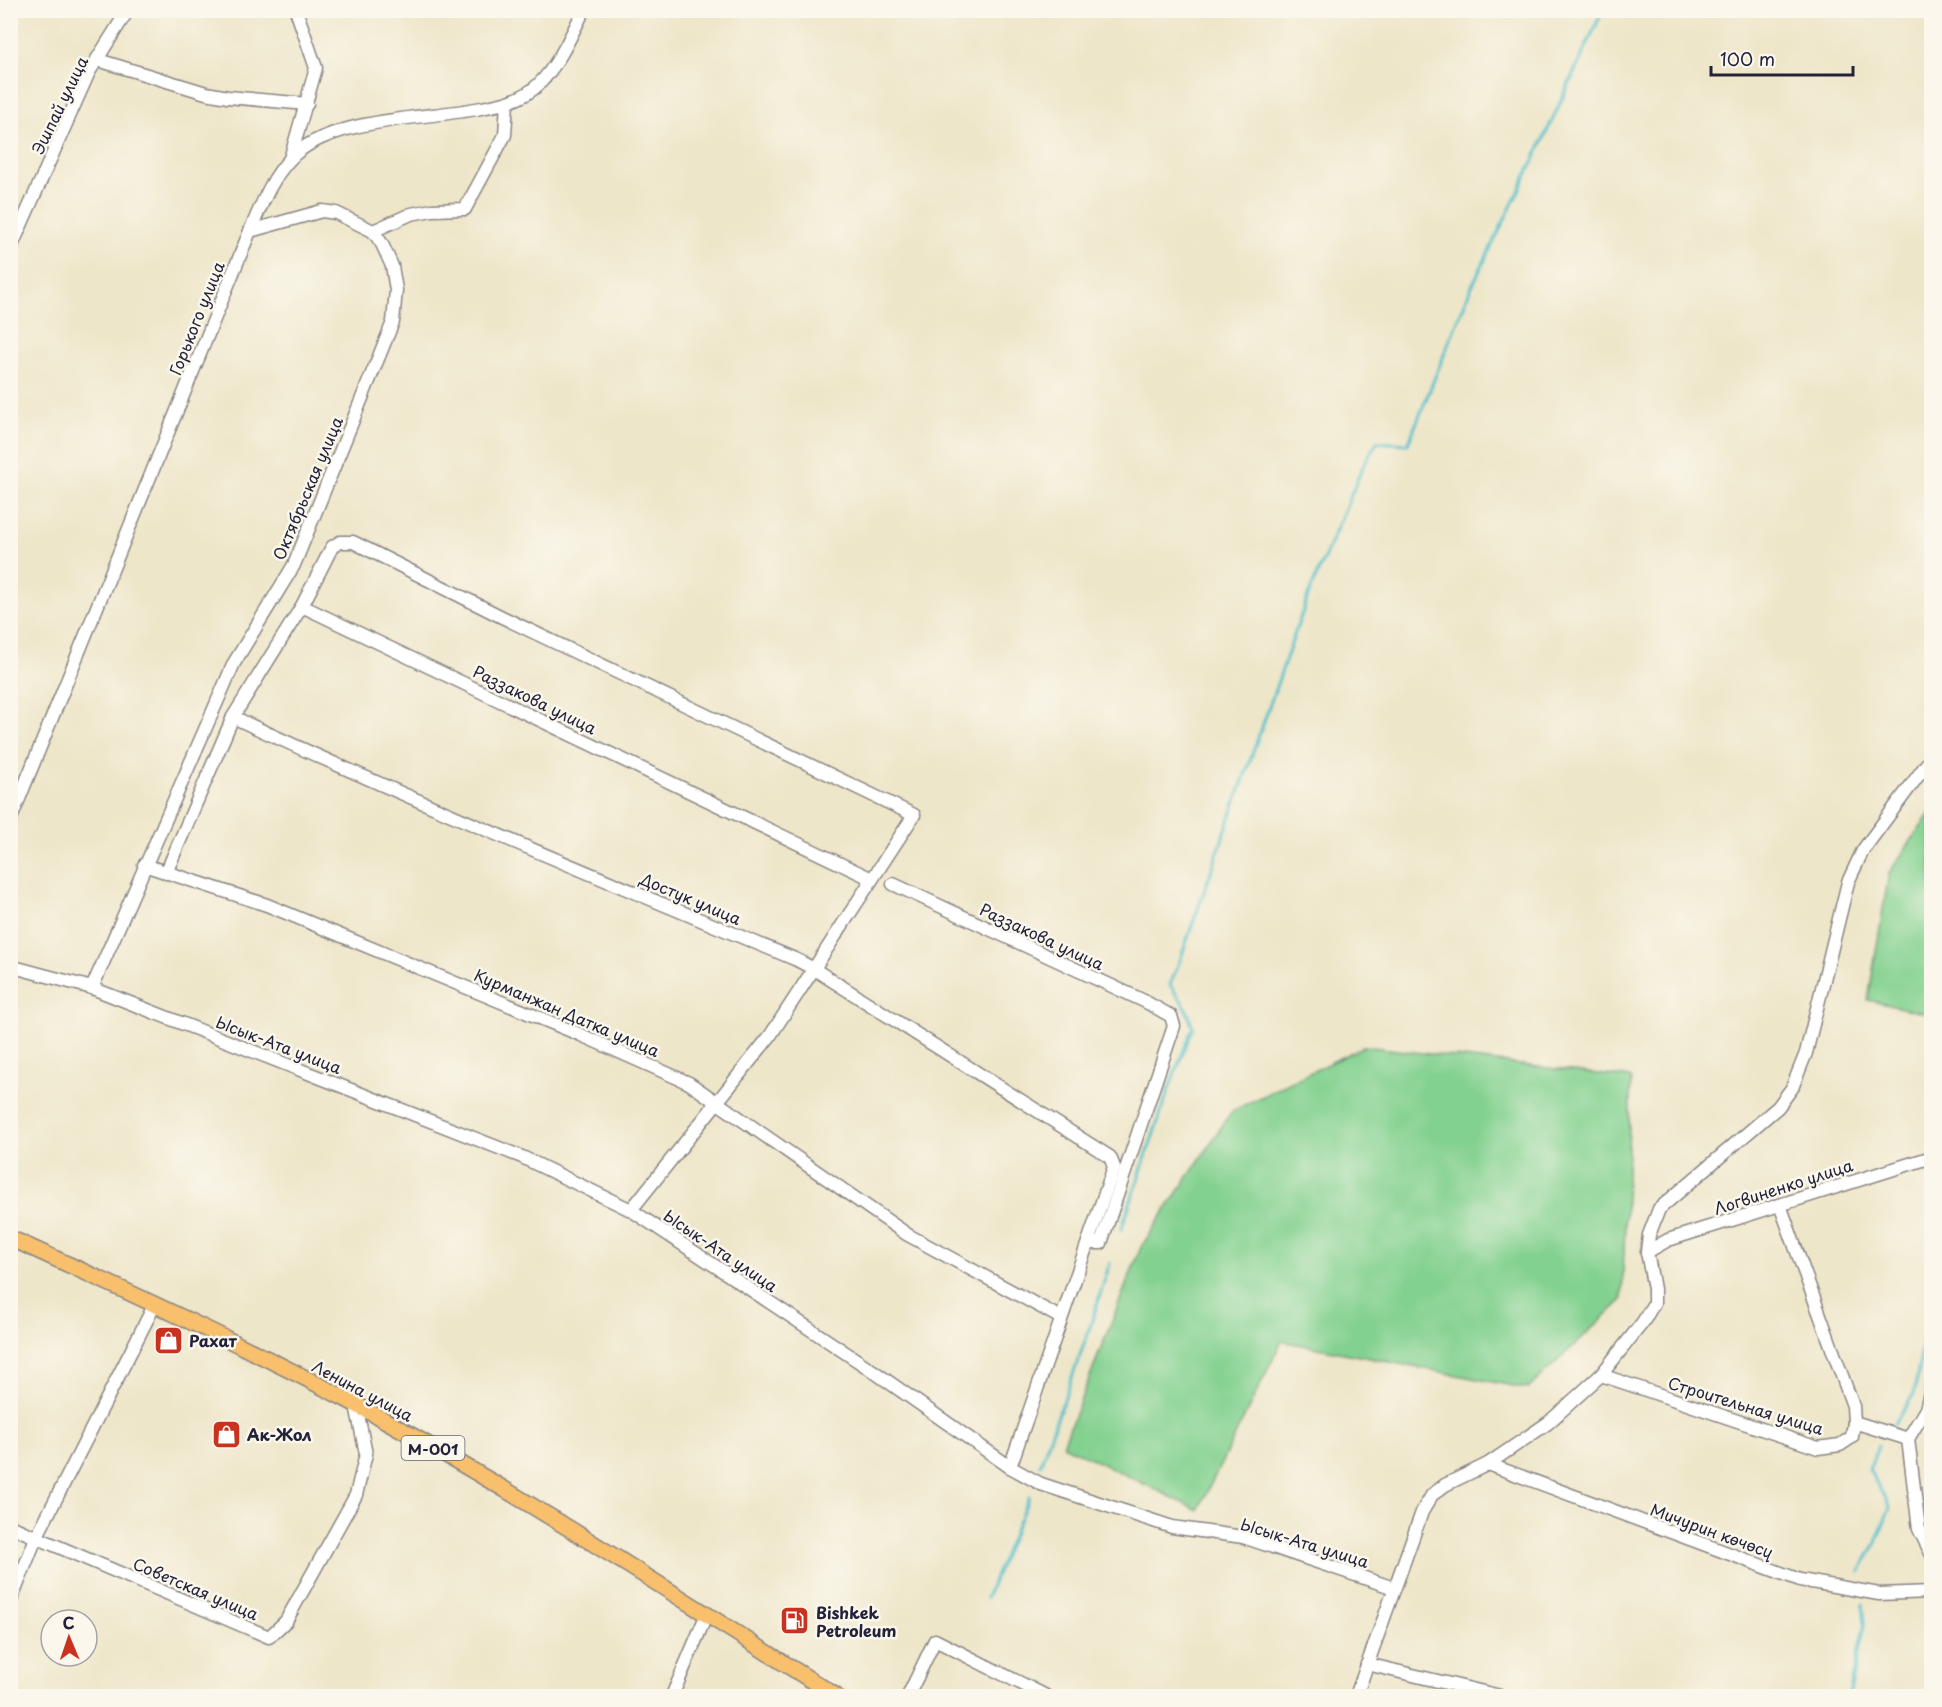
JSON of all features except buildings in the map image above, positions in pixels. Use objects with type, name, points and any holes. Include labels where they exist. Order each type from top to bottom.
[{"type":"main road","name":"Ленина улица","points":[[10,1238],[155,1304],[356,1405],[452,1459],[836,1696]]},
{"type":"street","name":"Эшпай улица","points":[[10,250],[89,72],[128,10]]},
{"type":"street","points":[[290,159],[316,68],[296,10]]},
{"type":"street","name":"Горького улица","points":[[10,821],[250,231],[268,191],[290,159],[306,146],[329,134],[351,127],[457,113],[519,99],[538,85],[556,63],[584,10]]},
{"type":"street","points":[[98,60],[206,93],[307,104]]},
{"type":"street","points":[[250,231],[322,211],[336,213],[373,231],[411,214],[432,210],[465,209],[505,135],[507,103]]},
{"type":"street","name":"Октябрьская улица","points":[[144,865],[234,663],[294,565],[393,322],[396,290],[392,266],[373,231]]},
{"type":"street","points":[[166,873],[233,717],[302,606],[332,547],[340,542],[353,542],[502,617],[914,815],[770,1036],[631,1210]]},
{"type":"street","name":"Раззакова улица","points":[[302,606],[872,879]]},
{"type":"street","name":"Достук улица","points":[[233,717],[521,845],[814,969],[1110,1157],[1114,1167],[1088,1243]]},
{"type":"street","points":[[1356,1696],[1422,1512],[1431,1495],[1445,1485],[1488,1464],[1548,1423],[1601,1375],[1643,1322],[1654,1303],[1654,1289],[1647,1252],[1649,1235],[1659,1209],[1778,1107],[1792,1088],[1806,1053],[1848,882],[1863,850],[1932,757]]},
{"type":"street","points":[[92,988],[144,865]]},
{"type":"street","name":"Курманжан Датка улица","points":[[144,865],[267,905],[581,1035],[689,1083],[908,1235],[1061,1318]]},
{"type":"street","name":"Раззакова улица","points":[[893,885],[1144,1002],[1171,1016],[1174,1020],[1174,1026],[1101,1243],[1088,1243]]},
{"type":"street","name":"Ысык-Ата улица","points":[[10,966],[92,988],[522,1157],[631,1210],[873,1371],[1010,1467],[1041,1484],[1172,1527],[1244,1537],[1394,1588]]},
{"type":"street","name":"Логвиненко улица","points":[[1647,1252],[1668,1240],[1932,1157]]},
{"type":"street","points":[[1780,1205],[1853,1406],[1854,1422],[1908,1439]]},
{"type":"street","points":[[1010,1467],[1088,1243]]},
{"type":"street","points":[[10,1603],[36,1538],[155,1304]]},
{"type":"street","name":"Строительная улица","points":[[1601,1375],[1818,1448],[1840,1445],[1852,1437],[1854,1422]]},
{"type":"street","points":[[1932,1384],[1926,1409],[1908,1439],[1919,1529],[1932,1555]]},
{"type":"street","name":"Советская улица","points":[[10,1526],[269,1637],[286,1621],[356,1495],[366,1454],[356,1405]]},
{"type":"street","name":"Мичурин көчөсү","points":[[1488,1464],[1800,1580],[1879,1594],[1932,1592]]},
{"type":"street","points":[[672,1696],[706,1616]]},
{"type":"street","points":[[908,1696],[935,1640],[1046,1696]]},
{"type":"street","points":[[1367,1664],[1500,1696]]},
{"type":"green space","points":[[1931,812],[1931,1015],[1868,1000],[1889,873]]},
{"type":"green space","points":[[1364,1046],[1631,1078],[1622,1300],[1528,1389],[1282,1341],[1198,1510],[1063,1445],[1141,1247],[1232,1111]]},
{"type":"waterway","points":[[1121,1230],[1170,1086],[1193,1027],[1185,1006],[1170,985],[1308,596],[1364,464],[1377,442],[1408,444],[1471,288],[1533,162],[1603,10]]},
{"type":"waterway","points":[[1040,1465],[1087,1336],[1110,1263]]},
{"type":"waterway","points":[[1894,1424],[1914,1394],[1932,1295]]},
{"type":"waterway","points":[[1860,1572],[1875,1545],[1890,1507],[1869,1470],[1878,1446]]},
{"type":"waterway","points":[[986,1598],[1029,1497]]},
{"type":"waterway","points":[[1849,1696],[1865,1623],[1863,1604]]},
{"type":"place","name":"Рахат","points":[[168,1340]]},
{"type":"place","name":"Ак-Жол","points":[[226,1434]]},
{"type":"place","name":"Bishkek Petroleum","points":[[795,1621]]}]
